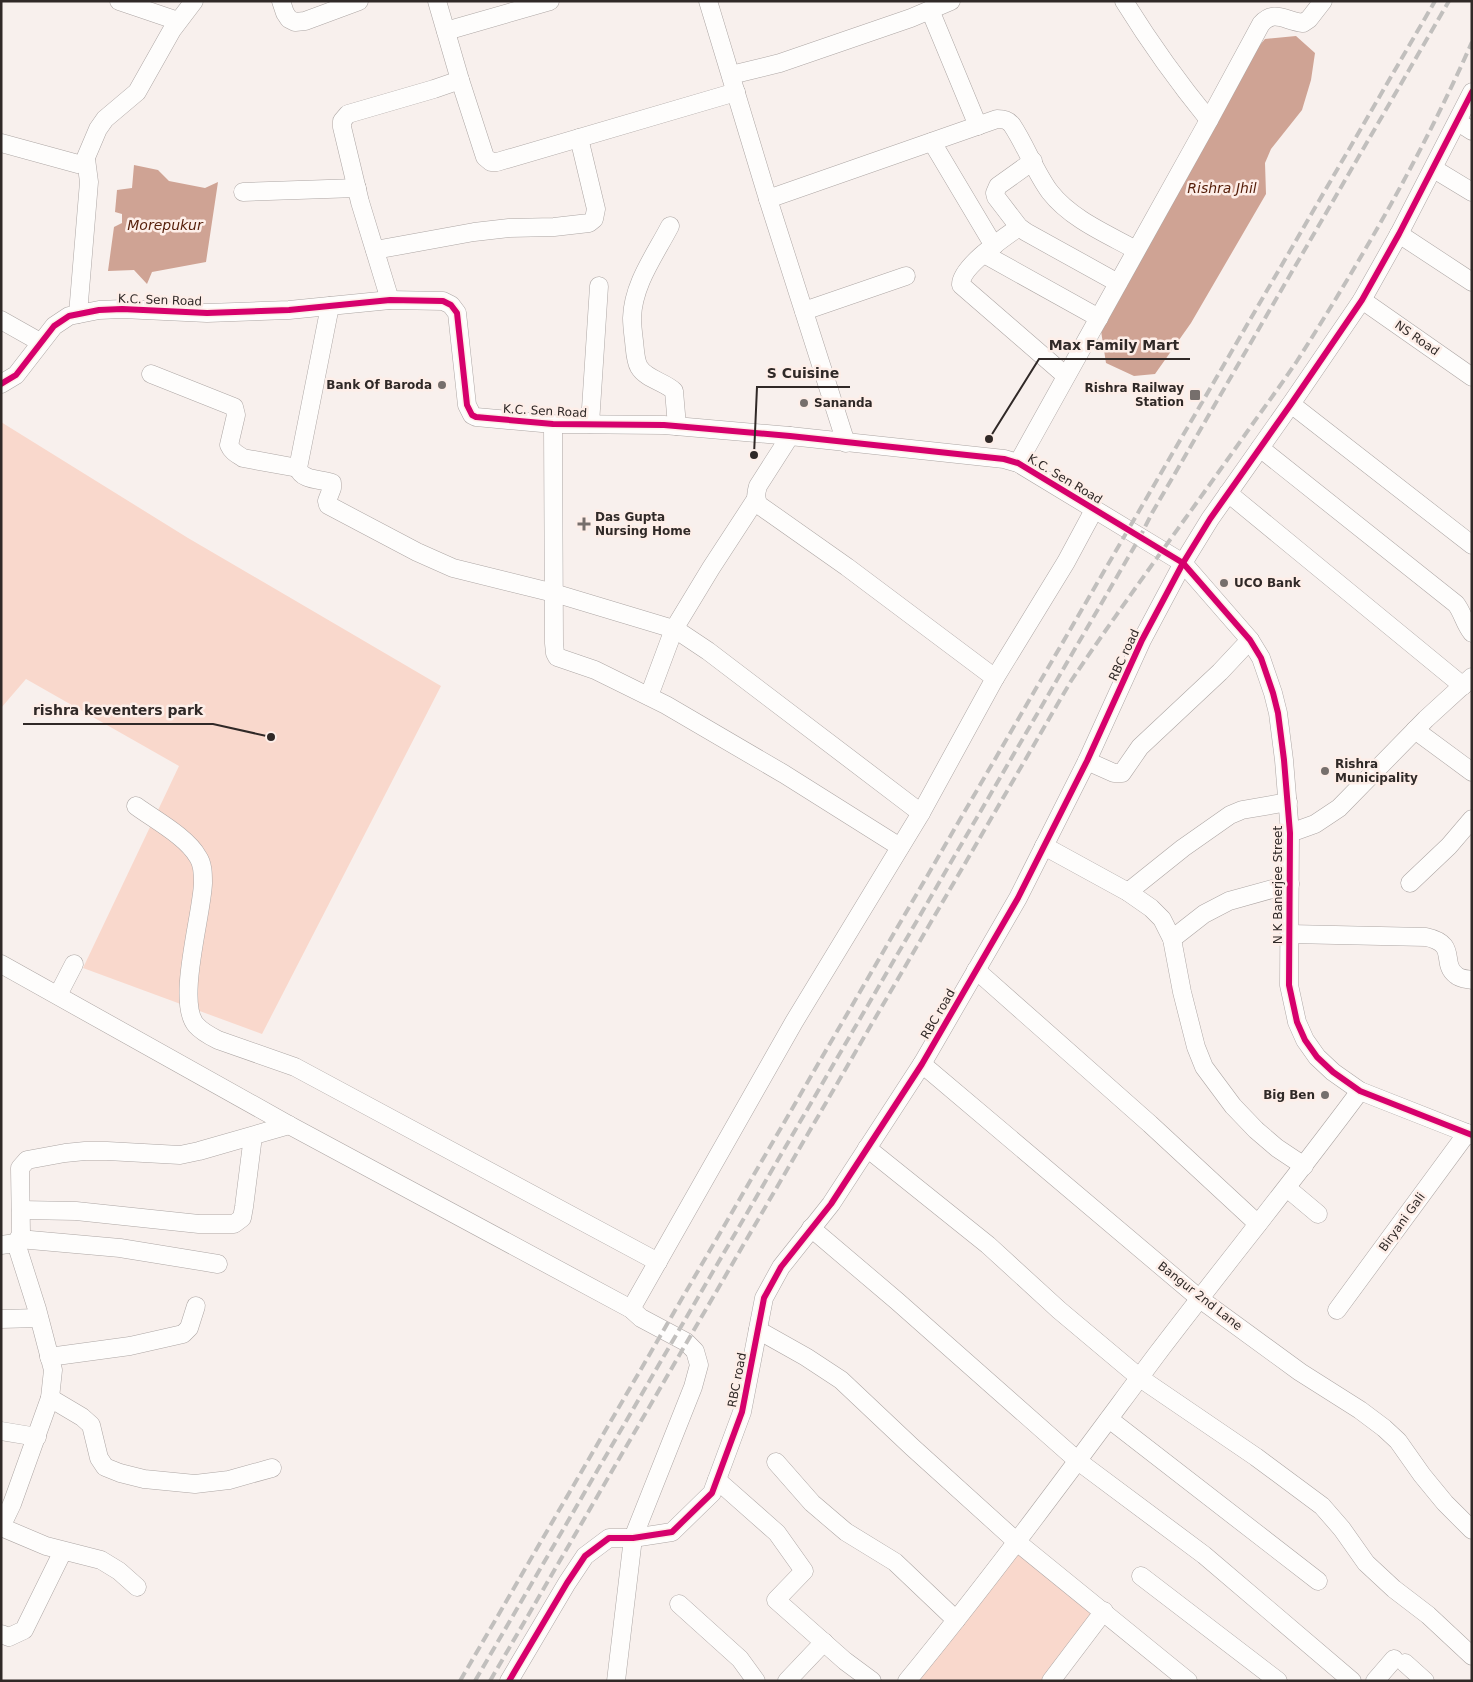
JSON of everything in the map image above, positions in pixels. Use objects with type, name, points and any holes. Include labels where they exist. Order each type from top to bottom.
[{"type":"street","points":[[119,1],[178,21]]},
{"type":"street","points":[[78,314],[89,182],[86,159],[98,129],[105,119],[137,92],[178,21],[194,1]]},
{"type":"street","points":[[281,1],[284,13],[289,19],[300,22],[359,1]]},
{"type":"street","points":[[437,1],[460,80],[488,160],[497,162],[579,138],[734,83],[780,63],[939,5],[978,126]]},
{"type":"street","points":[[446,31],[550,1]]},
{"type":"street","points":[[708,1],[768,199],[846,443]]},
{"type":"street","points":[[1124,1],[1160,57],[1209,120]]},
{"type":"street","points":[[1018,463],[1255,35],[1267,17],[1275,16],[1303,23],[1323,1]]},
{"type":"street","points":[[390,300],[357,188],[342,121],[345,116],[434,90],[460,80]]},
{"type":"street","name":"RBC road","points":[[509,1681],[585,1556],[609,1538],[633,1538],[672,1532],[712,1493],[742,1412],[764,1298],[780,1267],[831,1204],[922,1064],[1018,898],[1086,761],[1142,640],[1183,563],[1228,493],[1362,300],[1434,168],[1465,126],[1472,92]]},
{"type":"street","points":[[768,199],[978,126],[997,120],[1009,121],[1049,191],[1067,209],[1095,228],[1136,250]]},
{"type":"street","points":[[375,250],[474,232],[589,223],[594,219],[596,209],[579,138]]},
{"type":"street","points":[[932,142],[989,250],[1098,318]]},
{"type":"street","points":[[1,143],[78,164],[86,159]]},
{"type":"street","points":[[1033,161],[998,186],[995,193],[996,197],[1019,227],[1118,282]]},
{"type":"street","points":[[1434,168],[1472,192]]},
{"type":"street","points":[[243,192],[357,188]]},
{"type":"street","points":[[670,226],[641,280],[634,301],[632,319],[636,357],[640,368],[647,374],[667,384],[674,391],[677,426]]},
{"type":"street","points":[[1019,227],[989,250],[964,273],[961,285],[1066,376]]},
{"type":"street","points":[[1399,234],[1472,282]]},
{"type":"street","points":[[804,311],[906,276]]},
{"type":"street","points":[[590,424],[599,286]]},
{"type":"street","name":"K.C. Sen Road","points":[[1,384],[16,375],[54,326],[69,316],[78,314],[110,309],[207,313],[330,306],[390,300],[437,300],[447,303],[457,313],[467,406],[472,416],[553,424],[677,426],[1004,459],[1018,463],[1183,563]]},
{"type":"street","name":"NS Road","points":[[1362,300],[1472,377]]},
{"type":"street","points":[[330,306],[298,468],[302,475],[332,483],[327,501],[331,507],[453,568],[554,593],[674,629],[708,651],[921,813]]},
{"type":"street","points":[[1,320],[40,342]]},
{"type":"street","points":[[151,374],[234,407],[236,415],[229,445],[236,454],[243,458],[298,468]]},
{"type":"street","points":[[1291,404],[1472,545]]},
{"type":"street","points":[[553,424],[554,653],[557,657],[595,670],[649,696],[784,774],[900,847]]},
{"type":"street","points":[[790,436],[758,486],[756,494],[758,505],[847,567],[995,678]]},
{"type":"street","points":[[1260,448],[1456,604],[1472,633]]},
{"type":"street","points":[[1228,493],[1468,682],[1415,730],[1339,808],[1315,824],[1290,833]]},
{"type":"street","points":[[649,696],[674,629],[756,500]]},
{"type":"street","points":[[631,1309],[794,1022],[921,813],[995,678],[1066,562],[1094,510]]},
{"type":"street","name":"N K Banerjee Street","points":[[1183,563],[1250,640],[1261,658],[1273,693],[1278,713],[1290,833],[1289,985],[1297,1022],[1305,1040],[1317,1057],[1333,1072],[1360,1091],[1470,1134]]},
{"type":"street","points":[[1086,761],[1114,773],[1122,773],[1140,747],[1220,672],[1250,640]]},
{"type":"street","points":[[1415,730],[1472,772]]},
{"type":"street","points":[[1128,892],[1183,848],[1230,815],[1242,810],[1288,802]]},
{"type":"street","points":[[136,806],[184,841],[198,857],[202,872],[202,893],[188,990],[190,1012],[195,1024],[218,1040],[295,1067],[658,1262]]},
{"type":"street","points":[[1410,884],[1449,846],[1472,818]]},
{"type":"street","points":[[1044,846],[1128,892],[1151,908],[1162,919],[1172,939],[1182,992],[1196,1047],[1204,1067],[1233,1106],[1256,1130],[1277,1148],[1304,1166]]},
{"type":"street","points":[[1172,939],[1204,914],[1229,901],[1290,884]]},
{"type":"street","points":[[1290,934],[1426,937],[1436,939],[1445,948],[1454,973],[1461,978],[1472,980]]},
{"type":"street","points":[[1,964],[289,1126],[631,1309],[640,1318],[686,1342],[696,1351],[700,1365],[693,1387],[633,1538],[616,1681]]},
{"type":"street","points":[[58,996],[74,964]]},
{"type":"street","points":[[976,970],[1150,1124],[1258,1224]]},
{"type":"street","name":"Bangur 2nd Lane","points":[[922,1064],[1200,1299],[1300,1372],[1384,1428],[1398,1441],[1445,1503],[1472,1530]]},
{"type":"street","points":[[907,1681],[1017,1542],[1360,1091]]},
{"type":"street","points":[[12,1242],[22,1231],[20,1168],[24,1162],[31,1158],[65,1153],[107,1151],[180,1155],[289,1126]]},
{"type":"street","name":"Biryani Gali","points":[[1337,1310],[1470,1134]]},
{"type":"street","points":[[21,1210],[76,1211],[199,1224],[234,1224],[242,1218],[253,1136]]},
{"type":"street","points":[[867,1148],[988,1245],[1059,1310],[1140,1378],[1256,1457],[1322,1506],[1342,1528],[1366,1563],[1394,1589],[1428,1615],[1472,1656]]},
{"type":"street","points":[[1286,1188],[1318,1214]]},
{"type":"street","points":[[811,1228],[897,1301],[1078,1461],[1204,1554],[1352,1681]]},
{"type":"street","points":[[12,1242],[120,1248],[218,1264]]},
{"type":"street","points":[[12,1242],[39,1318],[52,1370],[50,1398],[12,1504],[1,1526],[46,1546],[101,1560],[119,1571],[137,1587]]},
{"type":"street","points":[[49,1357],[130,1346],[184,1334],[190,1328],[196,1306]]},
{"type":"street","points":[[1,1319],[39,1318]]},
{"type":"street","points":[[758,1330],[806,1357],[841,1380],[1017,1542],[1188,1681]]},
{"type":"street","points":[[50,1398],[82,1416],[90,1425],[99,1458],[105,1467],[120,1473],[144,1479],[195,1484],[229,1480],[272,1468]]},
{"type":"street","points":[[1109,1419],[1318,1581]]},
{"type":"street","points":[[1,1431],[37,1437]]},
{"type":"street","points":[[776,1462],[812,1503],[846,1532],[895,1562],[956,1620]]},
{"type":"street","points":[[717,1480],[777,1533],[804,1571],[776,1600],[845,1662],[872,1681]]},
{"type":"street","points":[[1,1634],[9,1637],[24,1630],[63,1551]]},
{"type":"street","points":[[1141,1576],[1278,1681]]},
{"type":"street","points":[[678,1604],[740,1659],[756,1681]]},
{"type":"street","points":[[1051,1681],[1104,1611]]},
{"type":"street","points":[[787,1681],[824,1642]]},
{"type":"street","points":[[1375,1681],[1400,1661],[1426,1681]]},
{"type":"shaded area","points":[[1,422],[188,538],[441,686],[262,1034],[83,968],[179,766],[26,679],[1,708]]},
{"type":"shaded area","points":[[1017,1542],[1104,1611],[1051,1681],[907,1681]]},
{"type":"water","name":"Rishra Jhil","points":[[1296,36],[1315,53],[1311,80],[1302,110],[1271,149],[1265,163],[1266,194],[1191,323],[1155,374],[1134,376],[1106,363],[1099,318],[1251,55],[1265,39]]},
{"type":"water","name":"Morepukur","points":[[134,165],[158,170],[169,181],[205,188],[218,182],[206,262],[152,272],[147,284],[134,270],[108,271],[114,227],[122,223],[122,214],[115,212],[117,190],[132,188]]},
{"type":"railway","points":[[460,1681],[1435,1]]},
{"type":"railway","points":[[475,1681],[1140,537],[1152,513],[1449,1]]},
{"type":"railway","points":[[490,1681],[1071,681],[1297,361],[1321,323],[1368,245],[1412,165],[1472,42]]},
{"type":"cycle path","points":[[509,1681],[585,1556],[609,1538],[633,1538],[672,1532],[712,1493],[742,1412],[764,1298],[781,1267],[831,1204],[922,1064],[1018,898],[1087,761],[1142,640],[1183,563],[1210,519],[1362,300],[1399,234],[1472,92]]},
{"type":"cycle path","points":[[1,384],[16,375],[54,326],[69,316],[99,310],[122,309],[207,313],[289,310],[390,300],[443,301],[451,305],[457,313],[467,405],[472,415],[476,417],[553,424],[664,425],[790,436],[1004,459],[1018,463],[1183,563],[1250,640],[1261,658],[1278,713],[1290,833],[1289,985],[1297,1022],[1305,1040],[1317,1057],[1333,1072],[1360,1091],[1472,1135]]},
{"type":"place","name":"Bank Of Baroda","points":[[442,385]]},
{"type":"place","name":"Rishra Railway Station","points":[[1195,395]]},
{"type":"place","name":"Sananda","points":[[804,403]]},
{"type":"place","name":"Max Family Mart","points":[[989,439]]},
{"type":"place","name":"S Cuisine","points":[[754,455]]},
{"type":"place","name":"Das Gupta Nursing Home","points":[[584,524]]},
{"type":"place","name":"UCO Bank","points":[[1224,583]]},
{"type":"place","name":"rishra keventers park","points":[[271,737]]},
{"type":"place","name":"Rishra Municipality","points":[[1325,771]]},
{"type":"place","name":"Big Ben","points":[[1325,1095]]}]
